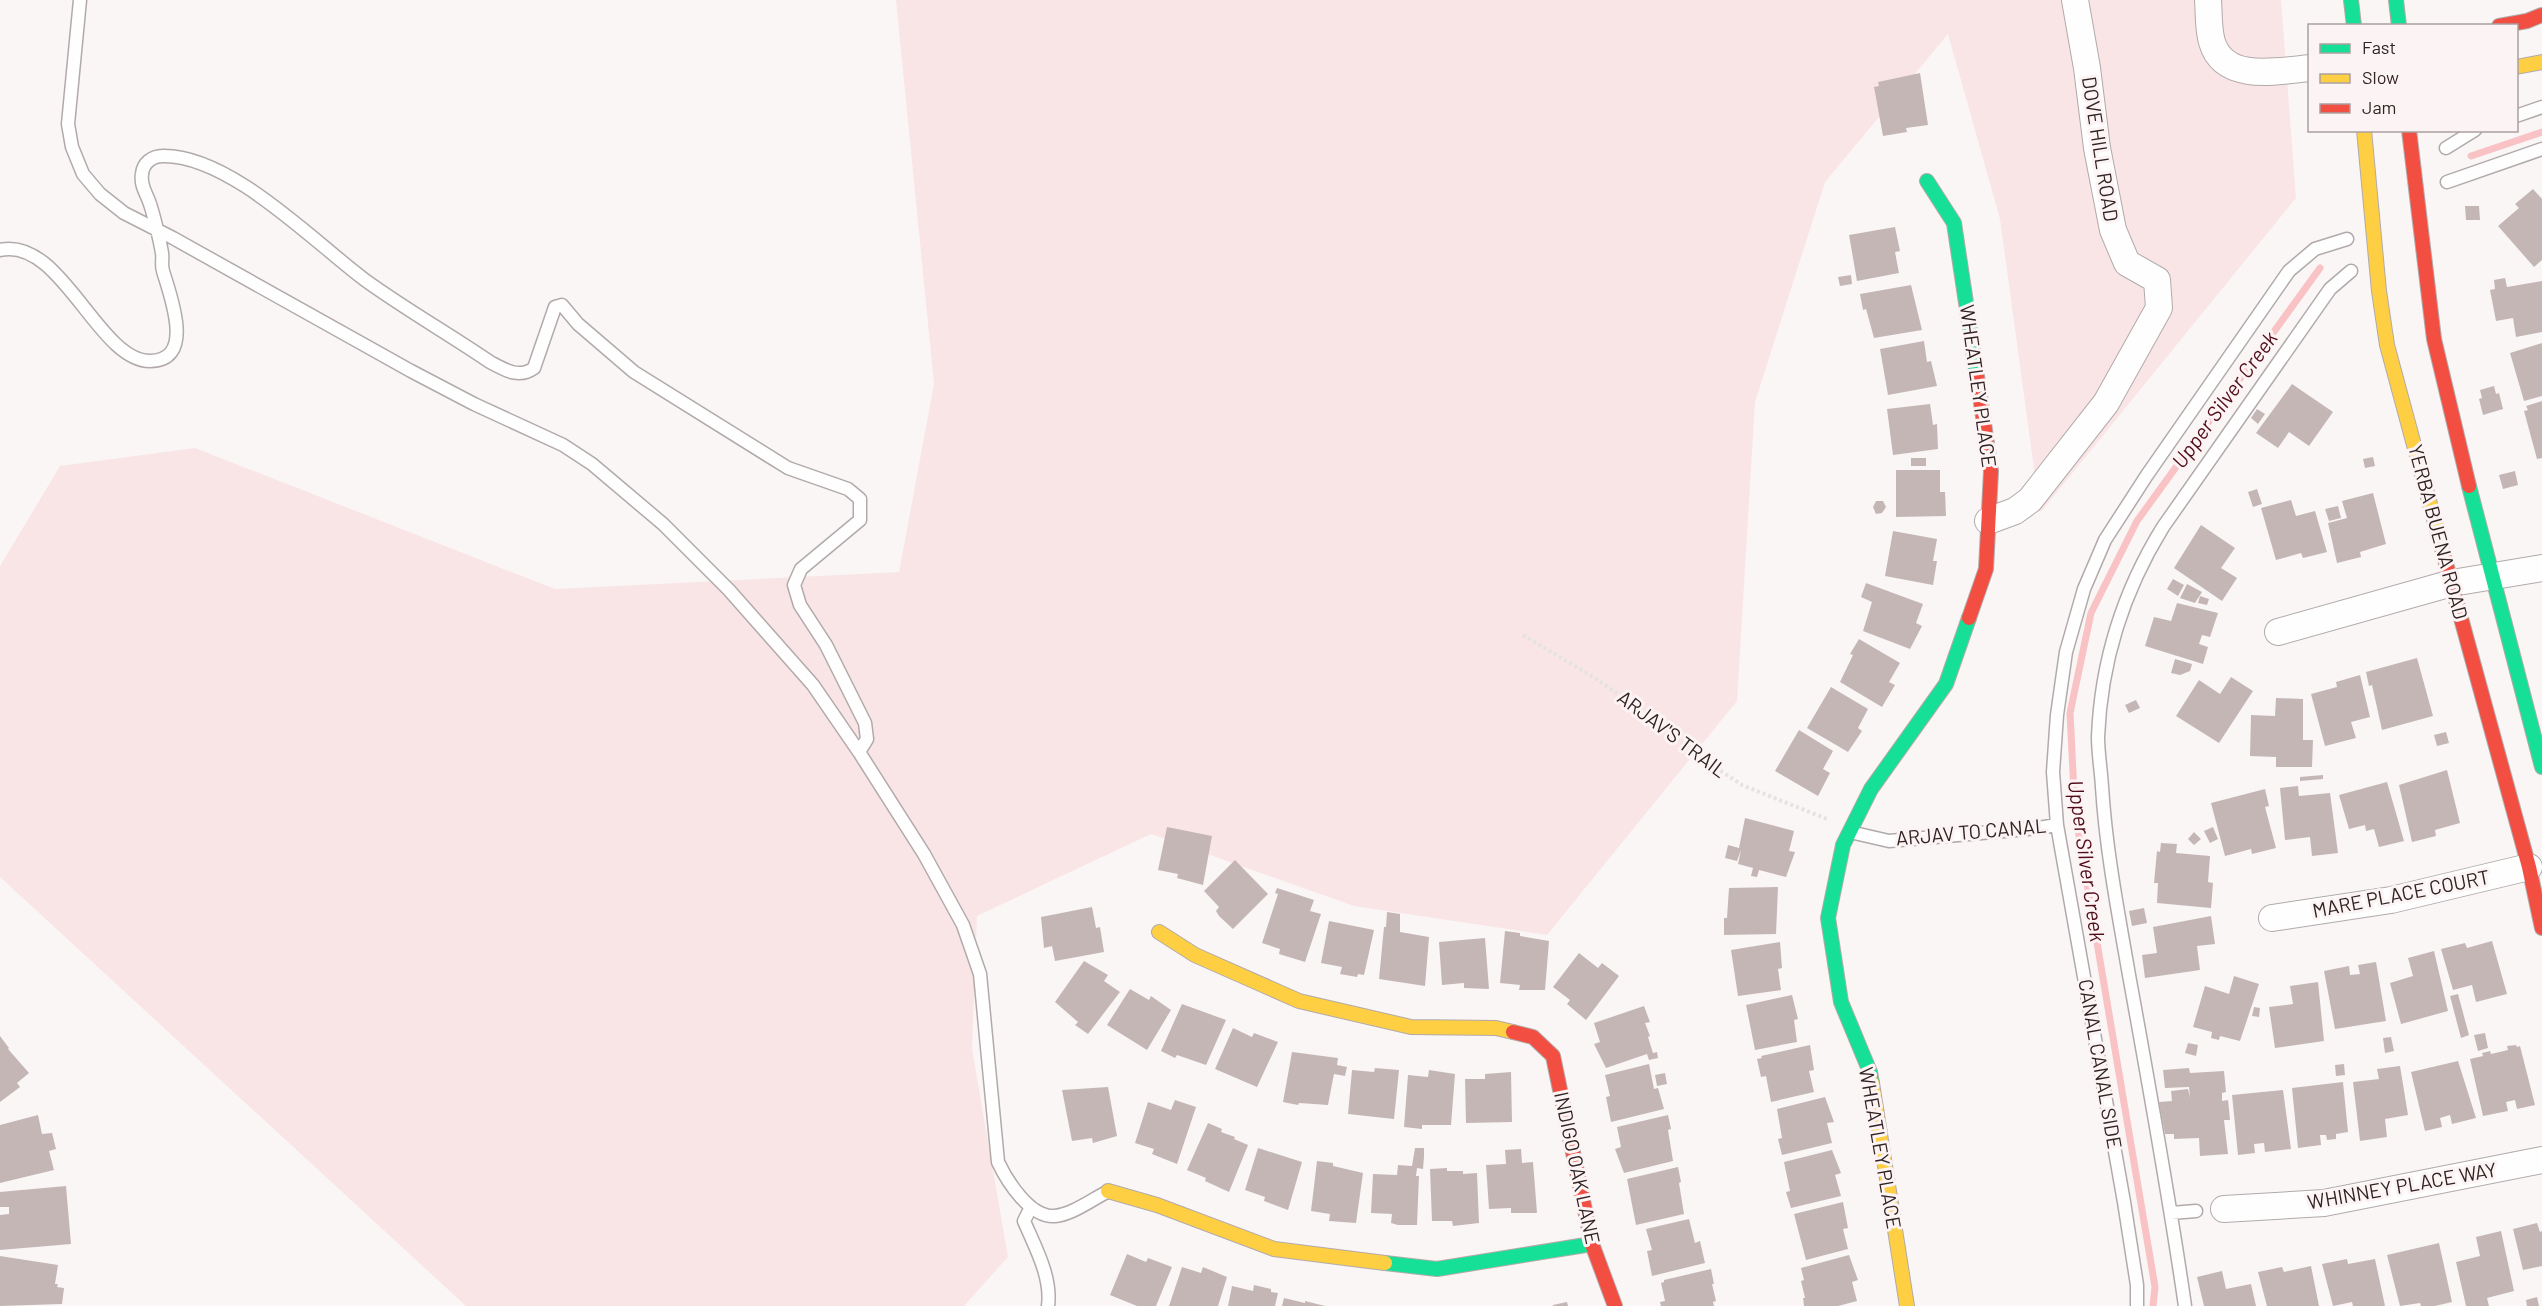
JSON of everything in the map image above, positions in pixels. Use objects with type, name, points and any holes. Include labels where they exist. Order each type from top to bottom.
[{"type":"main road","points":[[2351,0],[2354,24]]},
{"type":"main road","points":[[2396,0],[2399,24]]},
{"type":"main road","points":[[2510,24],[2542,15]]},
{"type":"main road","points":[[2518,67],[2542,62]]},
{"type":"main road","name":"YERBA BUENA ROAD","points":[[2364,132],[2379,291],[2387,345],[2529,867],[2542,928]]},
{"type":"main road","name":"YERBA BUENA ROAD","points":[[2409,132],[2434,339],[2491,576],[2542,767]]},
{"type":"main road","name":"WHEATLEY PLACE","points":[[1907,1306],[1870,1072],[1841,1002],[1828,918],[1843,844],[1871,789],[1946,684],[1986,569],[1992,471],[1954,223],[1928,181]]},
{"type":"main road","name":"INDIGO OAK LANE","points":[[1159,932],[1195,955],[1299,1001],[1411,1027],[1496,1028],[1533,1037],[1553,1056],[1592,1244],[1615,1306]]},
{"type":"main road","points":[[1108,1191],[1157,1205],[1274,1249],[1437,1269],[1592,1244]]},
{"type":"street","name":"DOVE HILL ROAD","points":[[1988,521],[2015,511],[2030,500],[2106,403],[2159,308],[2157,280],[2127,263],[2113,230],[2097,148],[2087,68],[2075,0]]},
{"type":"street","points":[[2208,0],[2212,42],[2220,57],[2233,67],[2249,72],[2308,68]]},
{"type":"street","points":[[2278,632],[2452,583],[2542,567]]},
{"type":"street","name":"MARE PLACE COURT","points":[[2272,918],[2391,900],[2529,867]]},
{"type":"street","name":"WHINNEY PLACE WAY","points":[[2224,1209],[2324,1203],[2542,1160]]},
{"type":"lane","points":[[80,0],[68,124],[72,147],[83,174],[100,194],[124,213],[411,371],[474,404],[563,445],[592,464],[663,524],[729,590],[813,685],[860,752],[924,854],[963,925],[980,974],[998,1162],[1010,1186],[1031,1207],[1052,1216],[1069,1212],[1108,1191]]},
{"type":"lane","points":[[2518,116],[2542,107]]},
{"type":"lane","points":[[2446,148],[2472,132]]},
{"type":"lane","points":[[2447,182],[2542,149]]},
{"type":"lane","points":[[0,250],[20,249],[30,253],[62,282],[128,355],[147,361],[158,361],[167,357],[173,349],[177,325],[162,268],[162,253],[151,205],[143,188],[141,175],[144,165],[161,156],[177,157],[204,165],[241,185],[296,222],[364,278],[490,362],[509,372],[521,374],[534,368],[555,308],[562,305],[578,324],[634,372],[788,468],[848,489],[860,499],[860,520],[808,563],[796,576],[795,594],[826,645],[865,723],[867,739],[860,752]]},
{"type":"lane","name":"CANAL CANAL SIDE","points":[[2137,1306],[2137,1285],[2120,1178],[2057,825],[2052,772],[2056,715],[2066,652],[2084,589],[2106,540],[2147,475],[2289,271],[2315,249],[2347,239]]},
{"type":"lane","points":[[2184,1306],[2171,1213],[2114,890],[2104,820],[2098,738],[2107,662],[2120,616],[2148,552],[2163,527],[2330,289],[2351,271]]},
{"type":"lane","name":"ARJAV TO CANAL","points":[[1850,832],[1889,841],[2057,825]]},
{"type":"lane","points":[[1031,1207],[1024,1221],[1042,1264],[1047,1285],[1048,1306]]},
{"type":"lane","points":[[2171,1213],[2196,1211]]},
{"type":"path","name":"ARJAV'S TRAIL","points":[[1523,635],[1632,703],[1700,757],[1742,785],[1828,819]]},
{"type":"shaded area","points":[[896,0],[2281,0],[2296,198],[2040,513],[2000,219],[1948,34],[1825,182],[1755,402],[1737,701],[1547,935],[1354,906],[1151,834],[977,916],[972,1049],[1008,1257],[964,1306],[466,1306],[0,877],[0,566],[60,466],[195,448],[555,589],[899,572],[934,384]]},
{"type":"building","points":[[1920,73],[1928,125],[1906,128],[1907,132],[1883,136],[1874,87],[1879,86],[1878,82]]},
{"type":"building","points":[[2533,189],[2542,199],[2542,260],[2534,267],[2498,226],[2519,208],[2515,204]]},
{"type":"building","points":[[2465,206],[2479,206],[2480,220],[2466,220]]},
{"type":"building","points":[[1895,227],[1900,251],[1895,252],[1899,273],[1857,281],[1849,235]]},
{"type":"building","points":[[1851,275],[1852,284],[1840,286],[1838,277]]},
{"type":"building","points":[[2505,278],[2507,287],[2542,281],[2542,332],[2516,337],[2513,318],[2496,321],[2490,290],[2495,289],[2494,280]]},
{"type":"building","points":[[1911,285],[1922,330],[1874,338],[1866,309],[1863,310],[1860,294]]},
{"type":"building","points":[[1924,341],[1927,362],[1931,361],[1937,386],[1888,395],[1880,349]]},
{"type":"building","points":[[2542,343],[2542,396],[2524,401],[2510,353]]},
{"type":"building","points":[[2292,384],[2333,412],[2309,446],[2289,432],[2278,448],[2256,433]]},
{"type":"building","points":[[2494,386],[2496,394],[2499,393],[2503,409],[2483,415],[2479,399],[2482,398],[2480,390]]},
{"type":"building","points":[[2542,401],[2542,458],[2537,459],[2524,411],[2528,410],[2526,406]]},
{"type":"building","points":[[1930,404],[1933,425],[1937,424],[1938,449],[1893,455],[1887,409]]},
{"type":"building","points":[[2257,409],[2265,414],[2258,424],[2251,418]]},
{"type":"building","points":[[2373,457],[2375,466],[2365,468],[2363,459]]},
{"type":"building","points":[[1911,458],[1926,458],[1926,466],[1911,466]]},
{"type":"building","points":[[1896,470],[1940,470],[1940,492],[1945,492],[1946,516],[1896,517]]},
{"type":"building","points":[[2515,471],[2518,485],[2503,489],[2499,475]]},
{"type":"building","points":[[2257,489],[2262,504],[2253,507],[2248,492]]},
{"type":"building","points":[[2373,493],[2386,544],[2360,552],[2361,557],[2337,563],[2328,523],[2347,518],[2342,501]]},
{"type":"building","points":[[2291,500],[2296,516],[2315,511],[2327,552],[2303,558],[2301,553],[2276,560],[2261,508]]},
{"type":"building","points":[[1876,501],[1883,501],[1886,507],[1882,513],[1876,514],[1873,507]]},
{"type":"building","points":[[2338,506],[2341,518],[2329,521],[2325,509]]},
{"type":"building","points":[[2201,525],[2235,548],[2221,568],[2237,578],[2222,601],[2174,568]]},
{"type":"building","points":[[1893,531],[1937,539],[1933,561],[1937,561],[1933,585],[1885,576]]},
{"type":"building","points":[[2173,579],[2184,585],[2178,596],[2167,589]]},
{"type":"building","points":[[1866,583],[1923,604],[1916,623],[1922,626],[1910,649],[1863,631],[1872,602],[1861,597]]},
{"type":"building","points":[[2187,584],[2202,592],[2195,603],[2180,598]]},
{"type":"building","points":[[2200,596],[2209,599],[2207,605],[2198,603]]},
{"type":"building","points":[[2177,603],[2218,613],[2210,637],[2202,635],[2199,644],[2208,647],[2203,664],[2145,646],[2154,617],[2171,621]]},
{"type":"building","points":[[1859,639],[1900,663],[1889,682],[1895,685],[1882,707],[1840,682],[1853,655],[1850,654]]},
{"type":"building","points":[[2417,658],[2433,716],[2382,730],[2372,685],[2369,686],[2366,672]]},
{"type":"building","points":[[2175,659],[2192,664],[2190,671],[2180,675],[2171,673]]},
{"type":"building","points":[[2360,675],[2370,717],[2351,722],[2356,738],[2325,746],[2311,694],[2337,687],[2336,682]]},
{"type":"building","points":[[2231,677],[2253,691],[2219,743],[2176,716],[2199,680],[2220,694]]},
{"type":"building","points":[[1831,687],[1868,709],[1858,728],[1862,731],[1848,752],[1807,728]]},
{"type":"building","points":[[2276,698],[2303,699],[2303,740],[2313,740],[2312,767],[2276,767],[2276,757],[2250,756],[2251,715],[2275,716]]},
{"type":"building","points":[[2136,700],[2140,708],[2129,713],[2125,705]]},
{"type":"building","points":[[1799,730],[1833,751],[1823,769],[1830,773],[1818,796],[1775,771]]},
{"type":"building","points":[[2446,732],[2449,743],[2437,746],[2434,735]]},
{"type":"building","points":[[2447,770],[2460,823],[2435,830],[2436,836],[2412,842],[2399,785]]},
{"type":"building","points":[[2323,775],[2323,779],[2300,781],[2300,777]]},
{"type":"building","points":[[2387,782],[2404,841],[2379,847],[2374,829],[2366,831],[2365,825],[2349,829],[2339,795]]},
{"type":"building","points":[[2298,786],[2299,796],[2330,793],[2338,853],[2312,856],[2310,837],[2285,840],[2280,788]]},
{"type":"building","points":[[2265,789],[2269,806],[2265,807],[2276,848],[2252,854],[2251,849],[2225,856],[2211,803]]},
{"type":"building","points":[[1745,818],[1794,831],[1789,851],[1795,852],[1786,877],[1759,870],[1757,877],[1751,876],[1753,868],[1738,864],[1741,850],[1737,861],[1725,858],[1728,845],[1739,848]]},
{"type":"building","points":[[1167,827],[1212,836],[1203,885],[1177,878],[1178,874],[1158,870]]},
{"type":"building","points":[[2213,827],[2218,839],[2210,843],[2204,831]]},
{"type":"building","points":[[2194,832],[2201,839],[2194,845],[2188,839]]},
{"type":"building","points":[[2161,843],[2177,844],[2176,853],[2210,856],[2208,882],[2213,883],[2211,908],[2157,903],[2158,883],[2154,883],[2157,851],[2160,852]]},
{"type":"building","points":[[1235,860],[1268,894],[1233,929],[1219,916],[1216,911],[1219,907],[1204,891]]},
{"type":"building","points":[[1778,887],[1776,934],[1724,935],[1729,888]]},
{"type":"building","points":[[1277,888],[1314,900],[1310,911],[1321,914],[1305,962],[1279,954],[1280,949],[1262,943],[1278,894],[1275,893]]},
{"type":"building","points":[[1092,907],[1096,928],[1100,927],[1104,952],[1055,961],[1052,946],[1044,948],[1041,917]]},
{"type":"building","points":[[2144,908],[2147,923],[2132,926],[2129,911]]},
{"type":"building","points":[[1387,912],[1400,914],[1400,932],[1429,937],[1425,986],[1379,979]]},
{"type":"building","points":[[2211,916],[2215,944],[2197,946],[2200,970],[2145,978],[2142,955],[2157,953],[2153,927]]},
{"type":"building","points":[[1329,921],[1374,930],[1364,975],[1358,974],[1357,977],[1340,974],[1342,967],[1321,963]]},
{"type":"building","points":[[1505,931],[1549,941],[1545,990],[1519,990],[1520,985],[1500,983]]},
{"type":"building","points":[[1485,938],[1489,989],[1464,988],[1464,983],[1442,985],[1439,942]]},
{"type":"building","points":[[2492,941],[2507,994],[2476,1002],[2472,985],[2453,990],[2441,949],[2465,943],[2467,948]]},
{"type":"building","points":[[1780,942],[1782,968],[1778,969],[1781,990],[1738,996],[1731,950]]},
{"type":"building","points":[[2434,951],[2448,1011],[2401,1024],[2390,983],[2413,976],[2408,958]]},
{"type":"building","points":[[1579,953],[1598,968],[1602,963],[1619,976],[1586,1020],[1567,1004],[1570,1000],[1553,987]]},
{"type":"building","points":[[1084,961],[1108,975],[1104,981],[1120,992],[1088,1034],[1075,1025],[1078,1022],[1055,1002]]},
{"type":"building","points":[[2376,962],[2386,1021],[2335,1029],[2324,971],[2349,966],[2350,975],[2360,974],[2358,965]]},
{"type":"building","points":[[2234,976],[2259,984],[2240,1041],[2220,1036],[2219,1040],[2211,1038],[2212,1032],[2193,1027],[2205,986],[2229,994]]},
{"type":"building","points":[[2318,982],[2324,1041],[2275,1048],[2269,1007],[2293,1004],[2290,986]]},
{"type":"building","points":[[1130,989],[1149,1000],[1151,996],[1171,1010],[1147,1050],[1107,1025]]},
{"type":"building","points":[[2458,994],[2469,1035],[2461,1038],[2450,996]]},
{"type":"building","points":[[1792,995],[1798,1019],[1794,1020],[1797,1042],[1755,1050],[1746,1005]]},
{"type":"building","points":[[1182,1004],[1226,1020],[1206,1065],[1177,1055],[1175,1058],[1161,1051]]},
{"type":"building","points":[[1644,1006],[1650,1022],[1645,1023],[1650,1036],[1648,1037],[1653,1053],[1657,1052],[1658,1058],[1649,1060],[1647,1054],[1606,1068],[1594,1044],[1600,1042],[1594,1023]]},
{"type":"building","points":[[2254,1007],[2260,1008],[2259,1017],[2252,1016]]},
{"type":"building","points":[[1233,1028],[1252,1037],[1254,1033],[1278,1042],[1257,1087],[1215,1069]]},
{"type":"building","points":[[2485,1033],[2488,1048],[2478,1051],[2474,1035]]},
{"type":"building","points":[[0,1036],[29,1073],[17,1083],[20,1087],[0,1102]]},
{"type":"building","points":[[2391,1037],[2394,1051],[2385,1053],[2383,1038]]},
{"type":"building","points":[[2188,1043],[2198,1045],[2196,1056],[2185,1053]]},
{"type":"building","points":[[1810,1045],[1814,1070],[1809,1071],[1814,1092],[1771,1102],[1766,1076],[1761,1077],[1757,1059],[1762,1058],[1761,1056]]},
{"type":"building","points":[[2507,1046],[2520,1046],[2535,1105],[2517,1109],[2515,1100],[2506,1102],[2508,1111],[2483,1116],[2470,1059],[2483,1056],[2482,1053],[2490,1051],[2491,1054],[2508,1050]]},
{"type":"building","points":[[1292,1052],[1338,1058],[1337,1065],[1347,1067],[1345,1076],[1334,1074],[1328,1105],[1299,1103],[1298,1105],[1283,1102]]},
{"type":"building","points":[[2458,1061],[2476,1118],[2452,1124],[2450,1115],[2440,1118],[2442,1127],[2425,1131],[2411,1072]]},
{"type":"building","points":[[1649,1064],[1654,1089],[1658,1088],[1664,1109],[1611,1122],[1606,1097],[1610,1096],[1605,1075]]},
{"type":"building","points":[[2344,1064],[2345,1075],[2336,1076],[2335,1065]]},
{"type":"building","points":[[2400,1066],[2408,1115],[2385,1119],[2387,1137],[2360,1141],[2353,1082],[2379,1079],[2377,1069]]},
{"type":"building","points":[[1375,1068],[1399,1070],[1394,1119],[1348,1114],[1352,1070],[1374,1072]]},
{"type":"building","points":[[2189,1068],[2190,1073],[2224,1071],[2226,1092],[2222,1093],[2222,1101],[2228,1100],[2230,1120],[2224,1120],[2228,1154],[2200,1156],[2199,1138],[2174,1139],[2174,1134],[2165,1134],[2159,1102],[2172,1101],[2171,1091],[2188,1089],[2190,1098],[2189,1087],[2165,1088],[2163,1070]]},
{"type":"building","points":[[1429,1070],[1455,1074],[1451,1125],[1422,1125],[1422,1129],[1404,1127],[1408,1075],[1428,1077]]},
{"type":"building","points":[[1511,1072],[1512,1122],[1466,1123],[1465,1079],[1485,1079],[1485,1074]]},
{"type":"building","points":[[1665,1073],[1667,1084],[1657,1086],[1655,1075]]},
{"type":"building","points":[[2343,1082],[2348,1132],[2336,1134],[2336,1139],[2327,1140],[2326,1135],[2320,1135],[2321,1145],[2298,1148],[2292,1088]]},
{"type":"building","points":[[1108,1087],[1117,1136],[1093,1143],[1092,1138],[1072,1141],[1062,1090]]},
{"type":"building","points":[[2283,1090],[2291,1149],[2265,1152],[2264,1143],[2254,1144],[2255,1153],[2238,1155],[2232,1095]]},
{"type":"building","points":[[1825,1097],[1834,1122],[1827,1123],[1832,1143],[1782,1155],[1778,1139],[1782,1138],[1777,1109]]},
{"type":"building","points":[[1175,1100],[1196,1107],[1177,1164],[1152,1154],[1154,1149],[1135,1143],[1148,1102],[1171,1110]]},
{"type":"building","points":[[38,1115],[42,1134],[52,1133],[56,1149],[49,1151],[54,1170],[0,1183],[0,1125]]},
{"type":"building","points":[[1668,1115],[1673,1161],[1624,1173],[1615,1149],[1621,1147],[1617,1127]]},
{"type":"building","points":[[1208,1123],[1248,1145],[1229,1192],[1187,1170]]},
{"type":"building","points":[[1258,1148],[1302,1162],[1288,1210],[1264,1201],[1265,1197],[1245,1190]]},
{"type":"building","points":[[1415,1148],[1424,1148],[1423,1169],[1417,1168],[1416,1176],[1419,1176],[1417,1225],[1398,1225],[1391,1223],[1392,1214],[1371,1213],[1373,1174],[1397,1175],[1398,1165],[1412,1166]]},
{"type":"building","points":[[1521,1149],[1522,1163],[1533,1162],[1537,1213],[1511,1213],[1511,1208],[1489,1209],[1486,1165],[1506,1164],[1505,1150]]},
{"type":"building","points":[[1832,1150],[1841,1173],[1835,1175],[1841,1196],[1791,1208],[1786,1192],[1790,1191],[1784,1162]]},
{"type":"building","points":[[1317,1161],[1333,1163],[1333,1166],[1363,1173],[1356,1223],[1329,1221],[1330,1214],[1311,1211]]},
{"type":"building","points":[[1678,1167],[1684,1214],[1636,1225],[1627,1179]]},
{"type":"building","points":[[1447,1168],[1447,1171],[1463,1171],[1463,1174],[1477,1173],[1479,1223],[1453,1226],[1452,1221],[1432,1221],[1430,1169]]},
{"type":"building","points":[[66,1186],[71,1244],[0,1250],[0,1215],[9,1214],[9,1207],[0,1207],[0,1192]]},
{"type":"building","points":[[1843,1202],[1848,1228],[1843,1229],[1848,1249],[1806,1260],[1794,1214]]},
{"type":"building","points":[[1689,1219],[1695,1243],[1700,1241],[1705,1263],[1652,1276],[1647,1251],[1652,1250],[1646,1229]]},
{"type":"building","points":[[2537,1223],[2540,1232],[2542,1231],[2542,1266],[2523,1270],[2513,1229]]},
{"type":"building","points":[[2501,1231],[2514,1291],[2487,1298],[2489,1306],[2466,1306],[2456,1262],[2480,1256],[2476,1237]]},
{"type":"building","points":[[2439,1243],[2452,1302],[2435,1306],[2421,1306],[2420,1303],[2400,1306],[2387,1255]]},
{"type":"building","points":[[1127,1254],[1146,1262],[1148,1258],[1172,1267],[1156,1306],[1137,1306],[1110,1295]]},
{"type":"building","points":[[1849,1255],[1858,1280],[1852,1282],[1857,1301],[1838,1306],[1804,1306],[1803,1298],[1805,1298],[1801,1281],[1804,1280],[1801,1268]]},
{"type":"building","points":[[0,1256],[58,1265],[55,1284],[58,1284],[57,1287],[64,1288],[62,1304],[0,1306]]},
{"type":"building","points":[[2347,1259],[2348,1264],[2375,1259],[2385,1306],[2353,1306],[2352,1302],[2333,1306],[2322,1264]]},
{"type":"building","points":[[2311,1266],[2319,1306],[2267,1306],[2258,1272],[2282,1267],[2284,1272]]},
{"type":"building","points":[[1182,1267],[1201,1273],[1203,1267],[1227,1277],[1218,1306],[1169,1306]]},
{"type":"building","points":[[1711,1269],[1716,1301],[1713,1302],[1714,1306],[1661,1306],[1660,1302],[1665,1301],[1661,1283],[1664,1280]]},
{"type":"building","points":[[2222,1271],[2226,1289],[2251,1284],[2256,1306],[2204,1306],[2197,1277]]},
{"type":"building","points":[[1254,1285],[1278,1293],[1275,1306],[1228,1306],[1232,1286],[1253,1291]]},
{"type":"building","points":[[2537,1297],[2539,1306],[2527,1306],[2526,1300]]},
{"type":"building","points":[[1284,1298],[1305,1303],[1305,1301],[1325,1306],[1282,1306]]},
{"type":"building","points":[[1567,1302],[1568,1306],[1553,1306],[1553,1305]]},
{"type":"waterway","name":"Upper Silver Creek","points":[[2471,156],[2542,132]]},
{"type":"waterway","name":"Upper Silver Creek","points":[[2153,1306],[2155,1287],[2075,812],[2070,713],[2091,613],[2137,521],[2320,268]]},
{"type":"traffic: fast","points":[[2351,0],[2354,24]]},
{"type":"traffic: fast","points":[[2396,0],[2399,24]]},
{"type":"traffic: fast","points":[[1927,181],[1954,223],[1977,376]]},
{"type":"traffic: fast","points":[[2469,486],[2542,767]]},
{"type":"traffic: fast","points":[[1872,1083],[1870,1072],[1841,1002],[1828,918],[1843,845],[1871,789],[1946,684],[1969,618]]},
{"type":"traffic: fast","points":[[1385,1263],[1437,1269],[1592,1244]]},
{"type":"traffic: slow","points":[[2518,67],[2542,62]]},
{"type":"traffic: slow","points":[[2364,132],[2379,291],[2387,345],[2441,545]]},
{"type":"traffic: slow","points":[[1159,932],[1195,955],[1299,1001],[1411,1027],[1496,1028],[1513,1032]]},
{"type":"traffic: slow","points":[[1872,1083],[1907,1306]]},
{"type":"traffic: slow","points":[[1108,1191],[1157,1205],[1274,1249],[1385,1263]]},
{"type":"traffic: jam","points":[[2510,24],[2542,15]]},
{"type":"traffic: jam","points":[[2409,132],[2434,339],[2469,486]]},
{"type":"traffic: jam","points":[[1969,618],[1986,569],[1991,471],[1977,376]]},
{"type":"traffic: jam","points":[[2441,545],[2529,867],[2542,928]]},
{"type":"traffic: jam","points":[[1513,1032],[1533,1037],[1553,1056],[1592,1244],[1615,1306]]}]
